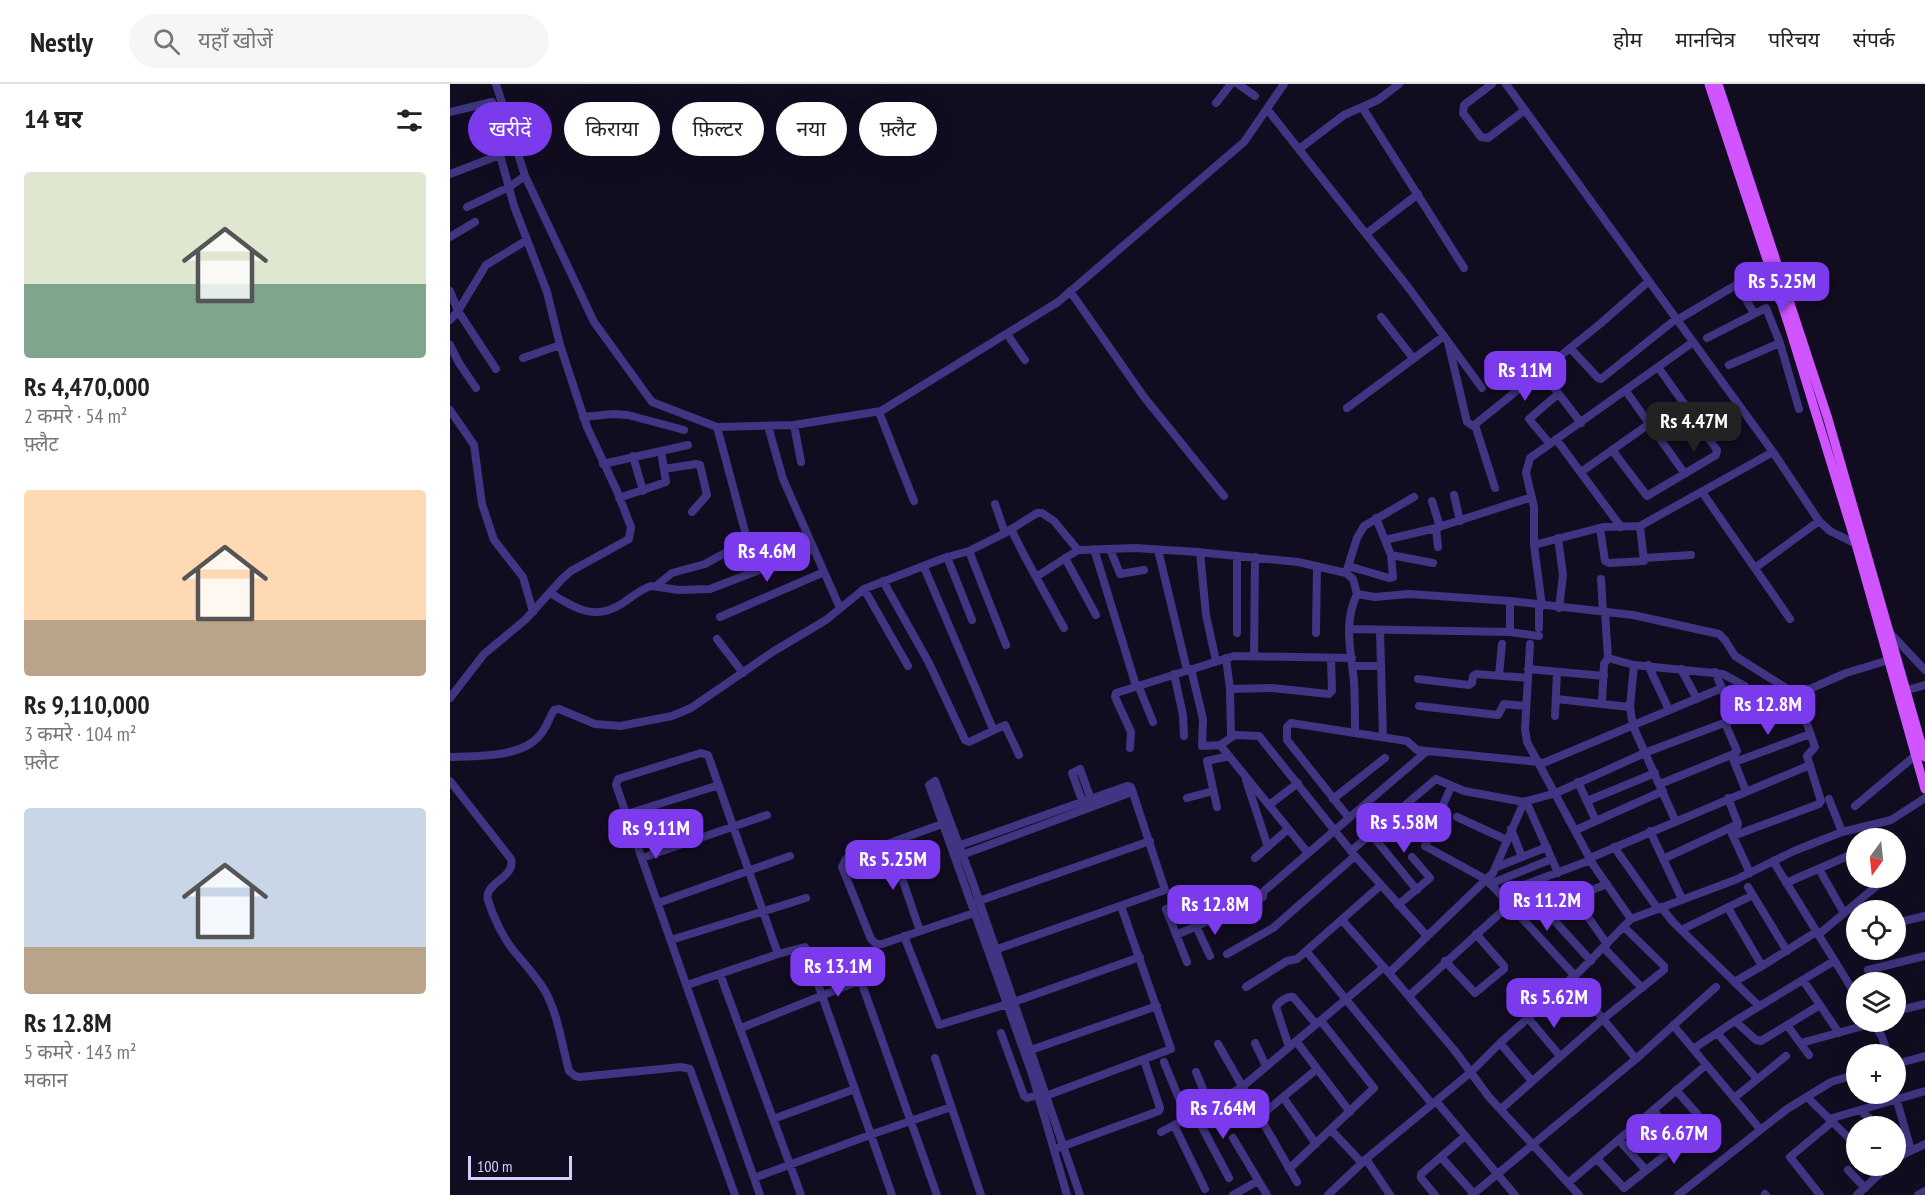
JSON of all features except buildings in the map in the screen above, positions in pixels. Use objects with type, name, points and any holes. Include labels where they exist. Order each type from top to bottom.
[{"type":"main road","points":[[1709,84],[1803,372],[1856,543],[1889,660],[1902,691]]},
{"type":"main road","points":[[1718,84],[1828,419],[1891,634],[1902,691],[1920,756],[1925,789]]},
{"type":"street","points":[[496,84],[525,176],[594,322],[652,402],[717,427],[794,425],[879,412],[1058,302],[1244,142],[1284,84]]},
{"type":"street","points":[[1216,103],[1231,84]]},
{"type":"street","points":[[1238,84],[1255,96]]},
{"type":"street","points":[[1299,149],[1344,115],[1378,100],[1399,84]]},
{"type":"street","points":[[1491,84],[1462,109],[1481,137],[1488,138],[1525,110]]},
{"type":"street","points":[[1506,84],[1773,452],[1819,521],[1830,531],[1856,543]]},
{"type":"street","points":[[492,102],[500,99]]},
{"type":"street","points":[[1362,107],[1464,268]]},
{"type":"street","points":[[450,112],[468,108]]},
{"type":"street","points":[[1267,109],[1366,234],[1482,388]]},
{"type":"street","points":[[450,174],[497,156]]},
{"type":"street","points":[[450,698],[484,654],[532,612],[571,571],[629,539],[631,527],[584,417],[560,345],[547,292],[527,240],[500,156]]},
{"type":"street","points":[[467,207],[509,187],[525,176]]},
{"type":"street","points":[[1366,234],[1418,194]]},
{"type":"street","points":[[450,237],[475,222]]},
{"type":"street","points":[[450,320],[486,265],[527,240]]},
{"type":"street","points":[[1446,338],[1467,422],[1475,425],[1570,349],[1649,281]]},
{"type":"street","points":[[1570,349],[1600,379],[1676,319],[1736,285],[1754,313]]},
{"type":"street","points":[[450,291],[458,311],[496,369]]},
{"type":"street","points":[[1070,291],[1144,397],[1224,496]]},
{"type":"street","points":[[1707,338],[1764,308],[1767,309],[1780,343],[1799,409]]},
{"type":"street","points":[[1381,317],[1413,358]]},
{"type":"street","points":[[1007,334],[1025,360]]},
{"type":"street","points":[[1347,408],[1413,358],[1446,338]]},
{"type":"street","points":[[1349,629],[1539,632],[1540,605],[1534,544],[1534,507],[1526,473],[1529,461],[1532,456],[1693,342]]},
{"type":"street","points":[[1729,365],[1780,343]]},
{"type":"street","points":[[450,345],[476,388]]},
{"type":"street","points":[[523,358],[560,345]]},
{"type":"street","points":[[1612,450],[1647,496],[1716,455],[1717,450],[1658,367]]},
{"type":"street","points":[[1542,372],[1581,423]]},
{"type":"street","points":[[1790,377],[1803,372]]},
{"type":"street","points":[[1626,391],[1685,474]]},
{"type":"street","points":[[1558,394],[1529,419],[1581,472],[1621,527]]},
{"type":"street","points":[[450,410],[474,445],[482,504],[494,540],[523,578],[532,612]]},
{"type":"street","points":[[879,412],[914,501]]},
{"type":"street","points":[[584,417],[628,415],[684,430]]},
{"type":"street","points":[[1581,472],[1649,424]]},
{"type":"street","points":[[794,425],[801,462]]},
{"type":"street","points":[[1475,425],[1496,488]]},
{"type":"street","points":[[768,426],[778,466],[840,608]]},
{"type":"street","points":[[656,586],[672,573],[705,564],[747,539],[717,427]]},
{"type":"street","points":[[603,464],[687,445]]},
{"type":"street","points":[[619,498],[665,483],[667,480],[660,451]]},
{"type":"street","points":[[1534,544],[1599,528],[1640,526],[1773,452]]},
{"type":"street","points":[[633,456],[643,491]]},
{"type":"street","points":[[664,469],[700,465],[706,495],[692,512]]},
{"type":"street","points":[[1702,492],[1790,619]]},
{"type":"street","points":[[1454,495],[1460,520]]},
{"type":"street","points":[[1355,734],[1349,629],[1350,609],[1357,594],[1353,579],[1347,569],[1360,531],[1364,526],[1414,497]]},
{"type":"street","points":[[1385,540],[1438,528],[1532,497]]},
{"type":"street","points":[[1432,501],[1438,528],[1438,547]]},
{"type":"street","points":[[995,504],[1064,628]]},
{"type":"street","points":[[450,757],[492,755],[530,745],[541,735],[554,710],[559,709],[595,724],[620,726],[672,716],[691,708],[774,651],[826,620],[864,589],[947,557],[969,551],[1037,513],[1042,513],[1054,521],[1078,550]]},
{"type":"street","points":[[1036,577],[1078,550],[1110,549],[1200,552],[1256,557],[1347,569],[1391,578],[1393,575],[1391,555],[1376,518]]},
{"type":"street","points":[[1755,568],[1819,521]]},
{"type":"street","points":[[1640,526],[1644,558]]},
{"type":"street","points":[[1599,528],[1607,563],[1691,555]]},
{"type":"street","points":[[1558,538],[1563,574],[1559,608]]},
{"type":"street","points":[[550,593],[579,610],[591,613],[614,609],[646,587],[656,586],[679,590],[710,589],[814,549]]},
{"type":"street","points":[[1094,549],[1137,686],[1153,722]]},
{"type":"street","points":[[1110,549],[1120,574],[1144,570]]},
{"type":"street","points":[[1158,550],[1203,719],[1202,746],[1220,745],[1231,736],[1259,736],[1353,853],[1427,936]]},
{"type":"street","points":[[969,551],[1006,645]]},
{"type":"street","points":[[1200,552],[1206,615],[1216,661]]},
{"type":"street","points":[[1391,555],[1433,563]]},
{"type":"street","points":[[1237,556],[1238,633]]},
{"type":"street","points":[[947,557],[972,620]]},
{"type":"street","points":[[1254,656],[1256,557]]},
{"type":"street","points":[[1065,558],[1096,615]]},
{"type":"street","points":[[1316,633],[1317,566]]},
{"type":"street","points":[[924,567],[993,729]]},
{"type":"street","points":[[720,617],[824,572]]},
{"type":"street","points":[[1602,579],[1608,658],[1604,664],[1602,704]]},
{"type":"street","points":[[884,581],[929,663],[965,740],[969,742],[1005,725],[1019,754]]},
{"type":"street","points":[[864,589],[908,666]]},
{"type":"street","points":[[1357,594],[1375,597],[1409,594],[1510,601],[1633,615],[1719,634],[1735,656],[1797,695],[1815,747],[1807,754],[1821,801],[1819,804],[1733,836]]},
{"type":"street","points":[[1510,601],[1510,632]]},
{"type":"street","points":[[1380,630],[1383,737]]},
{"type":"street","points":[[1891,634],[1925,670]]},
{"type":"street","points":[[717,639],[743,673]]},
{"type":"street","points":[[1499,675],[1502,644]]},
{"type":"street","points":[[1530,644],[1526,706],[1526,736],[1529,746],[1591,859],[1631,919]]},
{"type":"street","points":[[1130,748],[1131,732],[1115,695],[1137,686],[1226,658],[1254,656],[1331,658],[1381,666]]},
{"type":"street","points":[[1226,658],[1230,689],[1231,736]]},
{"type":"street","points":[[1230,689],[1272,688],[1329,694],[1332,691],[1331,658]]},
{"type":"street","points":[[1608,658],[1634,665],[1723,674],[1745,686],[1757,711]]},
{"type":"street","points":[[1227,954],[1273,928],[1371,834],[1436,779],[1451,787],[1480,795],[1525,801],[1556,793],[1647,752],[1757,711],[1846,673],[1889,660]]},
{"type":"street","points":[[1634,665],[1630,707],[1633,726],[1647,752],[1675,820]]},
{"type":"street","points":[[1648,665],[1669,710]]},
{"type":"street","points":[[1681,669],[1696,699]]},
{"type":"street","points":[[1418,680],[1469,685],[1472,683],[1474,674],[1557,672],[1604,676]]},
{"type":"street","points":[[1555,716],[1557,672]]},
{"type":"street","points":[[1715,672],[1735,719]]},
{"type":"street","points":[[1174,674],[1183,715],[1184,736]]},
{"type":"street","points":[[1902,691],[1925,686]]},
{"type":"street","points":[[1349,818],[1287,740],[1287,727],[1291,723],[1407,741],[1415,749],[1427,751],[1540,763],[1722,688]]},
{"type":"street","points":[[1556,699],[1630,707]]},
{"type":"street","points":[[1419,706],[1498,715],[1504,704],[1526,706]]},
{"type":"street","points":[[1725,723],[1737,751],[1733,759],[1746,791]]},
{"type":"street","points":[[1576,830],[1662,788],[1733,759],[1810,734]]},
{"type":"street","points":[[1220,745],[1308,853]]},
{"type":"street","points":[[1176,935],[1262,898],[1263,892],[1427,751]]},
{"type":"street","points":[[760,1195],[616,785],[618,779],[705,753],[710,758],[778,954]]},
{"type":"street","points":[[1217,807],[1207,760],[1229,756]]},
{"type":"street","points":[[1855,806],[1920,756]]},
{"type":"street","points":[[1333,799],[1385,758]]},
{"type":"street","points":[[1500,894],[1558,873],[1675,820],[1810,765]]},
{"type":"street","points":[[1587,801],[1655,773]]},
{"type":"street","points":[[1244,776],[1268,847]]},
{"type":"street","points":[[450,781],[513,863],[510,870],[489,891],[488,900],[508,942],[545,992],[552,1008],[568,1071],[580,1077],[681,1067],[690,1069],[735,1195]]},
{"type":"street","points":[[992,951],[974,913],[975,902],[954,858],[942,824],[929,785],[935,782],[963,854],[975,902],[1027,1051],[1067,1195]]},
{"type":"street","points":[[1578,782],[1596,821]]},
{"type":"street","points":[[1269,805],[1298,783]]},
{"type":"street","points":[[627,814],[719,785]]},
{"type":"street","points":[[954,858],[1035,828],[1127,786],[1131,787],[1165,890],[992,951]]},
{"type":"street","points":[[1451,787],[1425,846],[1489,882],[1573,978],[1636,1059]]},
{"type":"street","points":[[1187,798],[1214,791]]},
{"type":"street","points":[[1728,798],[1738,824],[1732,832],[1733,836],[1750,873]]},
{"type":"street","points":[[1328,1195],[1364,1161],[1471,1072],[1591,961],[1631,919],[1750,873],[1842,831],[1891,820],[1925,798]]},
{"type":"street","points":[[1829,799],[1842,831]]},
{"type":"street","points":[[1161,1132],[1242,1087],[1346,998],[1386,970],[1489,882],[1525,801]]},
{"type":"street","points":[[1525,801],[1558,873]]},
{"type":"street","points":[[951,848],[1032,820],[1088,804]]},
{"type":"street","points":[[642,858],[767,815]]},
{"type":"street","points":[[1457,817],[1507,840]]},
{"type":"street","points":[[1032,820],[1035,828]]},
{"type":"street","points":[[942,824],[846,859],[842,867],[871,939],[876,944],[882,944],[974,913]]},
{"type":"street","points":[[1663,859],[1738,824]]},
{"type":"street","points":[[1255,858],[1288,829]]},
{"type":"street","points":[[1511,829],[1522,857]]},
{"type":"street","points":[[1650,831],[1682,899]]},
{"type":"street","points":[[1371,834],[1417,890]]},
{"type":"street","points":[[975,902],[1150,841]]},
{"type":"street","points":[[890,843],[920,931]]},
{"type":"street","points":[[1497,867],[1547,846]]},
{"type":"street","points":[[1614,847],[1660,908],[1759,1006]]},
{"type":"street","points":[[658,903],[790,856]]},
{"type":"street","points":[[1398,905],[1430,878],[1412,857]]},
{"type":"street","points":[[1786,883],[1846,857]]},
{"type":"street","points":[[1489,882],[1552,859]]},
{"type":"street","points":[[1773,861],[1846,980]]},
{"type":"street","points":[[1819,869],[1844,914]]},
{"type":"street","points":[[1543,909],[1606,884]]},
{"type":"street","points":[[1246,987],[1287,961],[1297,960],[1381,885]]},
{"type":"street","points":[[1522,886],[1591,961]]},
{"type":"street","points":[[1748,887],[1787,951]]},
{"type":"street","points":[[1734,982],[1817,934],[1874,888]]},
{"type":"street","points":[[1681,930],[1753,895]]},
{"type":"street","points":[[1574,897],[1606,946],[1642,988]]},
{"type":"street","points":[[671,940],[806,898]]},
{"type":"street","points":[[1409,996],[1509,905]]},
{"type":"street","points":[[1001,1033],[1024,1096],[1027,1098],[1041,1097],[1171,1049],[1121,906]]},
{"type":"street","points":[[1728,908],[1762,966]]},
{"type":"street","points":[[1166,909],[1187,962]]},
{"type":"street","points":[[1906,921],[1925,916]]},
{"type":"street","points":[[1342,921],[1409,996],[1501,1109],[1579,1195]]},
{"type":"street","points":[[1196,926],[1210,956]]},
{"type":"street","points":[[1501,1109],[1603,1019],[1664,970],[1664,966],[1624,927]]},
{"type":"street","points":[[1445,962],[1475,993],[1504,969],[1504,966],[1476,934]]},
{"type":"street","points":[[904,936],[939,1025],[1011,1003],[1140,957]]},
{"type":"street","points":[[687,985],[805,947],[824,995],[892,1195]]},
{"type":"street","points":[[1307,952],[1515,1195]]},
{"type":"street","points":[[1868,970],[1925,956]]},
{"type":"street","points":[[1693,1049],[1834,961]]},
{"type":"street","points":[[720,974],[801,1195]]},
{"type":"street","points":[[1803,980],[1839,1033]]},
{"type":"street","points":[[741,1028],[856,982],[862,984],[937,1195]]},
{"type":"street","points":[[1441,1157],[1473,1194],[1636,1059],[1716,987]]},
{"type":"street","points":[[1289,1047],[1276,1007],[1277,1004],[1293,997],[1374,1086],[1374,1090],[1289,1169]]},
{"type":"street","points":[[1906,1009],[1925,1004]]},
{"type":"street","points":[[1735,1021],[1758,1041],[1820,1005]]},
{"type":"street","points":[[1027,1051],[1157,1006]]},
{"type":"street","points":[[1528,1018],[1560,1056]]},
{"type":"street","points":[[1673,1025],[1760,1129]]},
{"type":"street","points":[[1787,1025],[1809,1055]]},
{"type":"street","points":[[1801,1043],[1846,1031]]},
{"type":"street","points":[[1718,1033],[1757,1079]]},
{"type":"street","points":[[1296,1041],[1350,1112]]},
{"type":"street","points":[[1255,1043],[1266,1066]]},
{"type":"street","points":[[1500,1043],[1532,1081]]},
{"type":"street","points":[[1218,1044],[1297,1182]]},
{"type":"street","points":[[1734,1098],[1786,1056]]},
{"type":"street","points":[[1906,1061],[1925,1056]]},
{"type":"street","points":[[935,1058],[981,1195]]},
{"type":"street","points":[[1054,1150],[1159,1112],[1160,1108],[1144,1060]]},
{"type":"street","points":[[1164,1062],[1191,1116],[1229,1178]]},
{"type":"street","points":[[1568,1183],[1706,1065]]},
{"type":"street","points":[[1259,1117],[1317,1069]]},
{"type":"street","points":[[1196,1072],[1210,1106]]},
{"type":"street","points":[[1680,1194],[1760,1129],[1831,1082],[1846,1077]]},
{"type":"street","points":[[773,1119],[855,1089]]},
{"type":"street","points":[[1597,1159],[1624,1188],[1704,1124],[1676,1090]]},
{"type":"street","points":[[1906,1094],[1925,1091]]},
{"type":"street","points":[[1041,1097],[1063,1147],[1080,1195]]},
{"type":"street","points":[[1283,1097],[1316,1144]]},
{"type":"street","points":[[1807,1097],[1846,1135]]},
{"type":"street","points":[[1820,1195],[1790,1157],[1831,1121],[1875,1104]]},
{"type":"street","points":[[1898,1104],[1908,1151],[1925,1144]]},
{"type":"street","points":[[754,1178],[951,1107]]},
{"type":"street","points":[[1653,1110],[1681,1143]]},
{"type":"street","points":[[1860,1110],[1867,1116]]},
{"type":"street","points":[[1174,1125],[1205,1189]]},
{"type":"street","points":[[1331,1130],[1364,1161],[1390,1195]]},
{"type":"street","points":[[1435,1195],[1420,1176],[1465,1136]]},
{"type":"street","points":[[1233,1138],[1267,1195]]},
{"type":"street","points":[[1618,1140],[1646,1170]]},
{"type":"street","points":[[1854,1176],[1865,1188]]},
{"type":"street","points":[[1857,1195],[1878,1176]]},
{"type":"street","points":[[1233,1195],[1258,1180]]},
{"type":"street","points":[[1918,1195],[1925,1191]]}]
